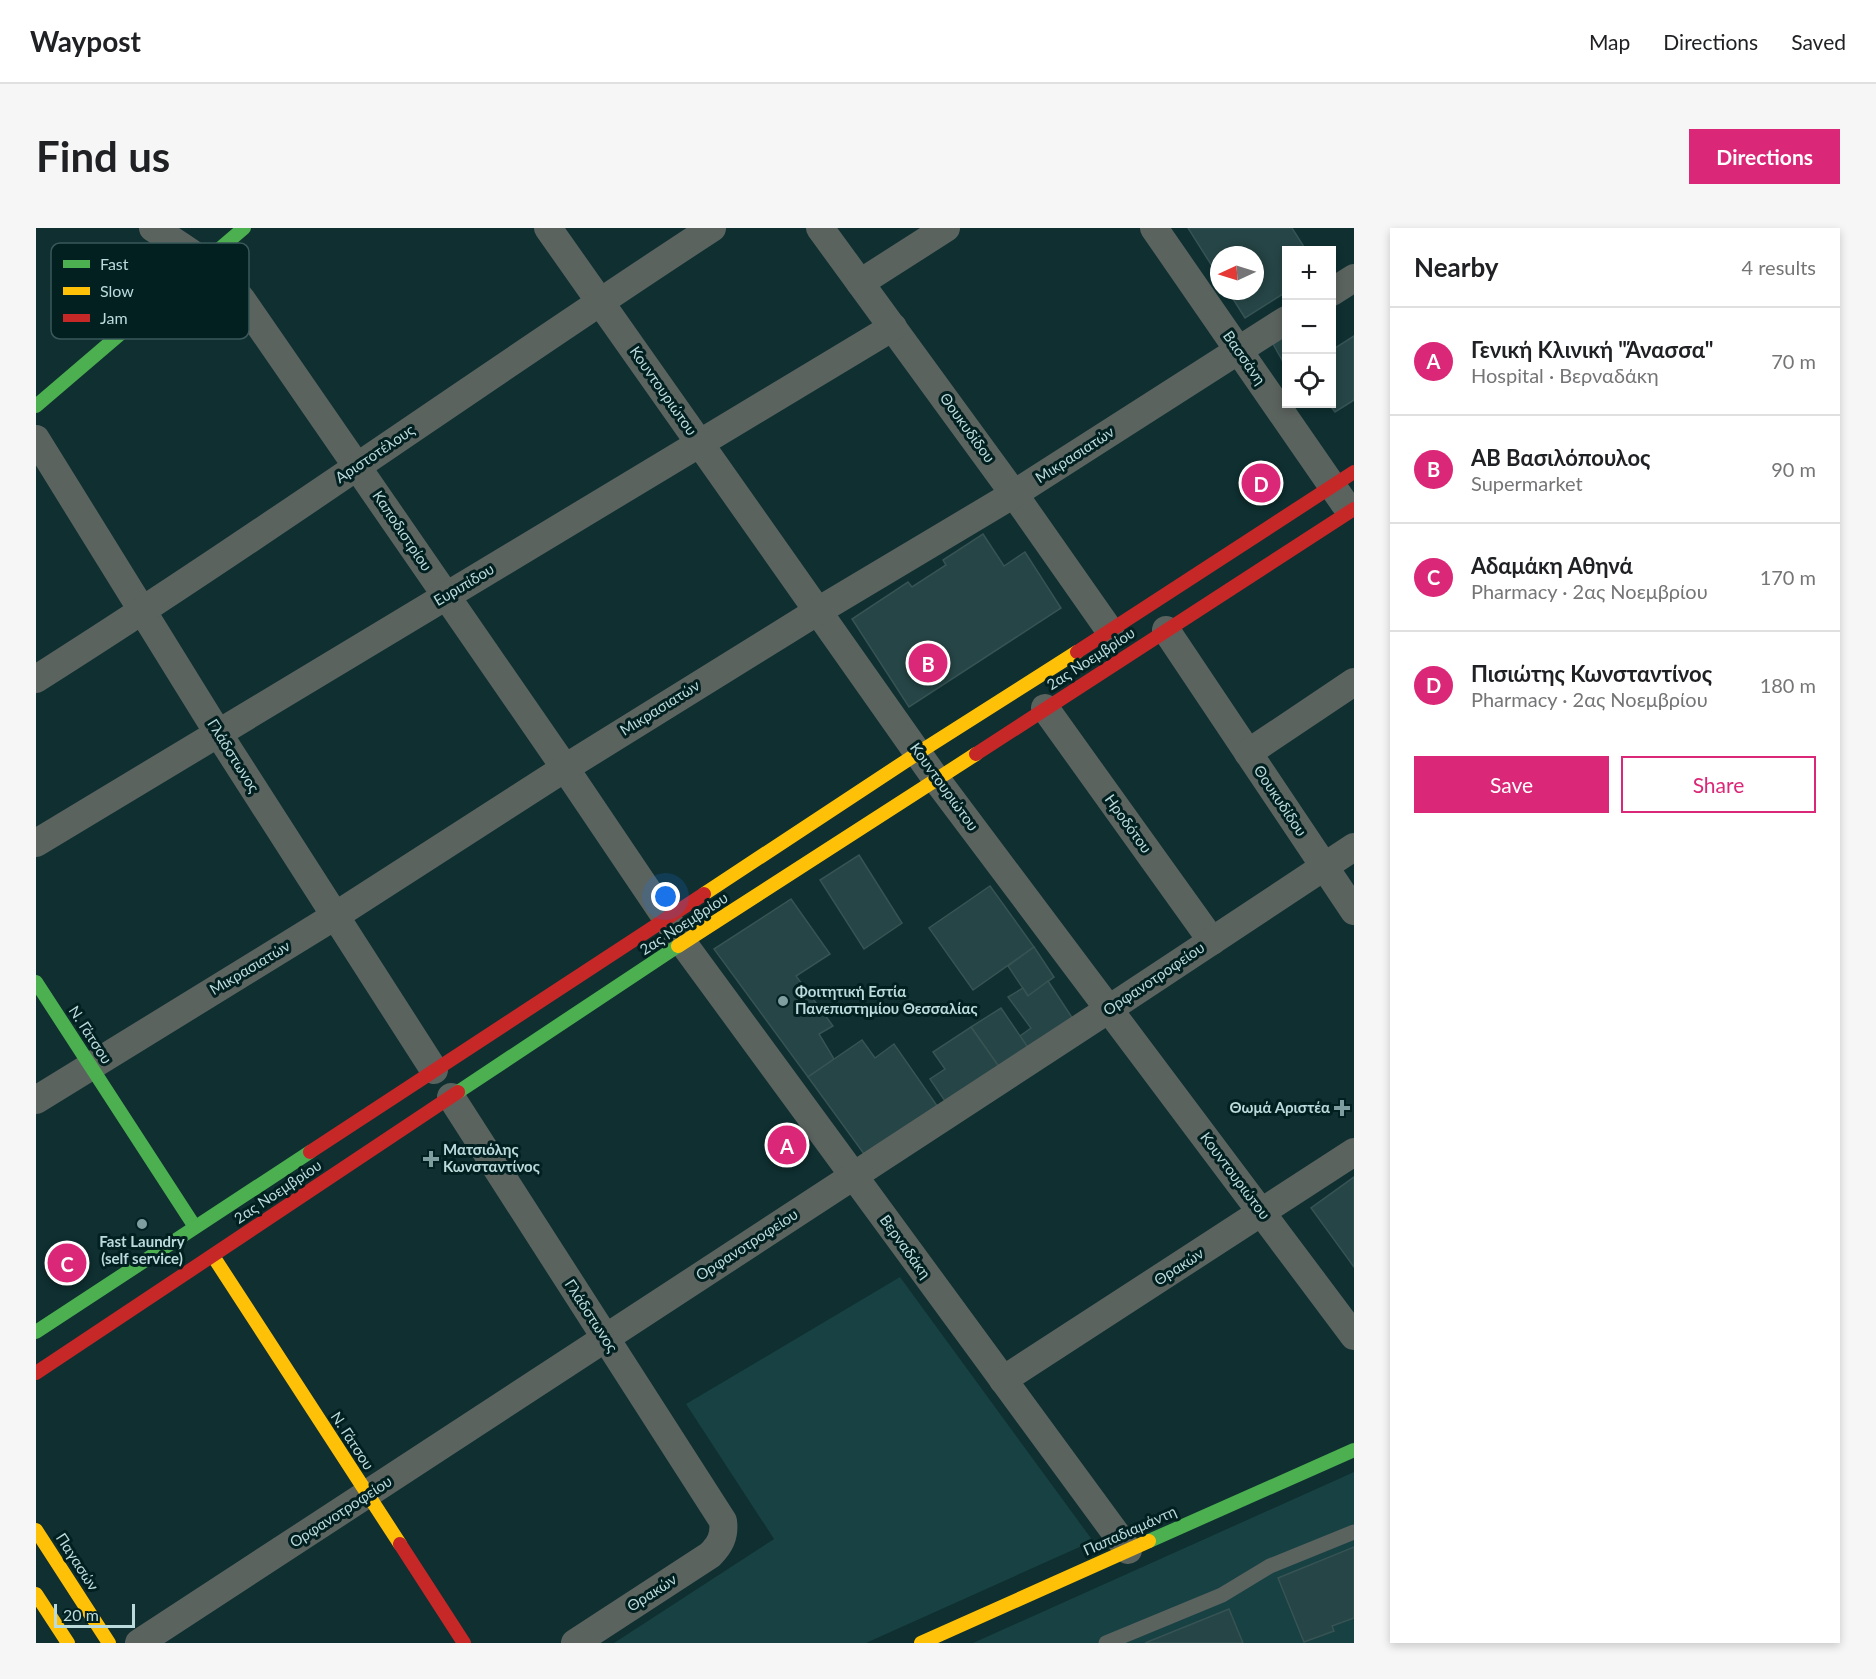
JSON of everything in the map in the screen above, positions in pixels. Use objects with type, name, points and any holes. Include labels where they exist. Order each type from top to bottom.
[{"type":"main road","points":[[226,243],[244,228]]},
{"type":"main road","points":[[36,406],[114,339]]},
{"type":"main road","name":"2ας Νοεμβρίου","points":[[36,1332],[918,753],[1343,479]]},
{"type":"main road","name":"2ας Νοεμβρίου","points":[[36,1373],[936,778],[1353,513]]},
{"type":"main road","name":"Ν. Γάτσου","points":[[36,982],[195,1227]]},
{"type":"main road","name":"Ν. Γάτσου","points":[[213,1256],[464,1643]]},
{"type":"main road","name":"Παπαδιαμάντη","points":[[921,1643],[1354,1450]]},
{"type":"main road","name":"Παγασών","points":[[36,1530],[109,1643]]},
{"type":"main road","points":[[36,1594],[68,1643]]},
{"type":"street","name":"Καποδιστρίου","points":[[153,228],[177,243]]},
{"type":"street","name":"Κουντουριώτου","points":[[548,228],[936,778],[1354,1336]]},
{"type":"street","name":"Αριστοτέλους","points":[[36,679],[144,611],[599,301],[712,228]]},
{"type":"street","name":"Θουκυδίδου","points":[[820,228],[1014,494],[1110,631]]},
{"type":"street","points":[[860,283],[946,228]]},
{"type":"street","name":"Βασσάνη","points":[[1154,228],[1239,350],[1343,479],[1353,513]]},
{"type":"street","points":[[1336,289],[1354,278]]},
{"type":"street","name":"Καποδιστρίου","points":[[249,310],[565,768],[683,944]]},
{"type":"street","name":"Μικρασιατών","points":[[36,1100],[335,916],[565,768],[818,611],[1014,494],[1282,323]]},
{"type":"street","name":"Ευριπίδου","points":[[36,843],[893,327]]},
{"type":"street","name":"Γλάδστωνος","points":[[36,439],[218,733],[434,1070]]},
{"type":"street","name":"Θουκυδίδου","points":[[1166,630],[1354,911]]},
{"type":"street","points":[[1248,753],[1354,682]]},
{"type":"street","name":"Ηροδότου","points":[[1045,708],[1212,940]]},
{"type":"street","name":"Ορφανοτροφείου","points":[[139,1643],[1354,847]]},
{"type":"street","name":"Βερναδάκη","points":[[683,944],[1128,1550]]},
{"type":"street","name":"Γλάδστωνος","points":[[452,1097],[604,1338],[721,1515],[724,1527],[723,1536]]},
{"type":"street","name":"Θρακών","points":[[1004,1380],[1354,1152]]},
{"type":"street","name":"Θρακών","points":[[575,1643],[710,1555],[723,1536]]},
{"type":"lane","points":[[1106,1643],[1222,1595],[1270,1566],[1354,1532]]},
{"type":"shaded area","points":[[900,1277],[1093,1541],[866,1643],[614,1643],[774,1539],[686,1404]]},
{"type":"shaded area","points":[[1354,1472],[1354,1643],[973,1643]]},
{"type":"building","points":[[1188,228],[1292,228],[1303,246],[1282,246],[1282,295],[1245,318],[1234,300],[1264,300],[1264,246],[1210,246],[1210,263]]},
{"type":"building","points":[[1354,336],[1354,400],[1335,412],[1332,408],[1336,408],[1336,347]]},
{"type":"building","points":[[1282,338],[1282,360],[1273,344]]},
{"type":"building","points":[[983,534],[1004,566],[1025,552],[1061,608],[909,707],[852,619],[908,582],[912,587],[946,565],[943,560]]},
{"type":"building","points":[[859,855],[902,923],[864,949],[820,880]]},
{"type":"building","points":[[990,886],[1034,947],[973,990],[929,928]]},
{"type":"building","name":"Φοιτητική Εστία Πανεπιστημίου Θεσσαλίας","points":[[791,899],[830,954],[796,976],[833,1026],[819,1034],[834,1059],[808,1077],[714,949]]},
{"type":"building","points":[[1034,947],[1054,977],[1028,996],[1008,966]]},
{"type":"building","points":[[1048,981],[1075,1022],[1031,1052],[1020,1036],[1031,1028],[1008,997],[1023,988],[1028,996]]},
{"type":"building","points":[[1001,1008],[1031,1052],[1002,1071],[971,1027]]},
{"type":"building","points":[[971,1027],[1002,1071],[949,1107],[930,1079],[945,1069],[933,1052]]},
{"type":"building","points":[[862,1040],[875,1058],[894,1044],[940,1110],[867,1158],[808,1077]]},
{"type":"building","points":[[1354,1177],[1354,1267],[1311,1208]]},
{"type":"building","points":[[1354,1547],[1354,1618],[1332,1626],[1334,1631],[1304,1642],[1278,1578]]},
{"type":"building","points":[[1229,1609],[1243,1643],[1145,1643]]},
{"type":"traffic: fast","points":[[226,243],[244,228]]},
{"type":"traffic: fast","points":[[36,406],[114,339]]},
{"type":"traffic: fast","points":[[458,1092],[678,946]]},
{"type":"traffic: fast","points":[[36,982],[195,1227]]},
{"type":"traffic: fast","points":[[36,1332],[310,1152]]},
{"type":"traffic: fast","points":[[1149,1541],[1354,1450]]},
{"type":"traffic: slow","points":[[704,894],[918,753],[1077,652]]},
{"type":"traffic: slow","points":[[678,946],[976,754]]},
{"type":"traffic: slow","points":[[213,1256],[400,1544]]},
{"type":"traffic: slow","points":[[36,1530],[109,1643]]},
{"type":"traffic: slow","points":[[921,1643],[1149,1541]]},
{"type":"traffic: slow","points":[[36,1594],[68,1643]]},
{"type":"traffic: jam","points":[[1077,652],[1354,472]]},
{"type":"traffic: jam","points":[[976,754],[1354,509]]},
{"type":"traffic: jam","points":[[310,1152],[704,894]]},
{"type":"traffic: jam","points":[[36,1373],[458,1092]]},
{"type":"traffic: jam","points":[[400,1544],[464,1643]]},
{"type":"place","name":"Πισιώτης Κωνσταντίνος","points":[[1261,483]]},
{"type":"place","name":"ΑΒ Βασιλόπουλος","points":[[928,663]]},
{"type":"place","name":"Φοιτητική Εστία Πανεπιστημίου Θεσσαλίας","points":[[783,1001]]},
{"type":"place","name":"Θωμά Αριστέα","points":[[1342,1108]]},
{"type":"place","name":"Γενική Κλινική \"Άνασσα\"","points":[[787,1145]]},
{"type":"place","name":"Ματσιόλης Κωνσταντίνος","points":[[431,1159]]},
{"type":"place","name":"Fast Laundry (self service)","points":[[142,1224]]},
{"type":"place","name":"Αδαμάκη Αθηνά","points":[[67,1263]]}]
